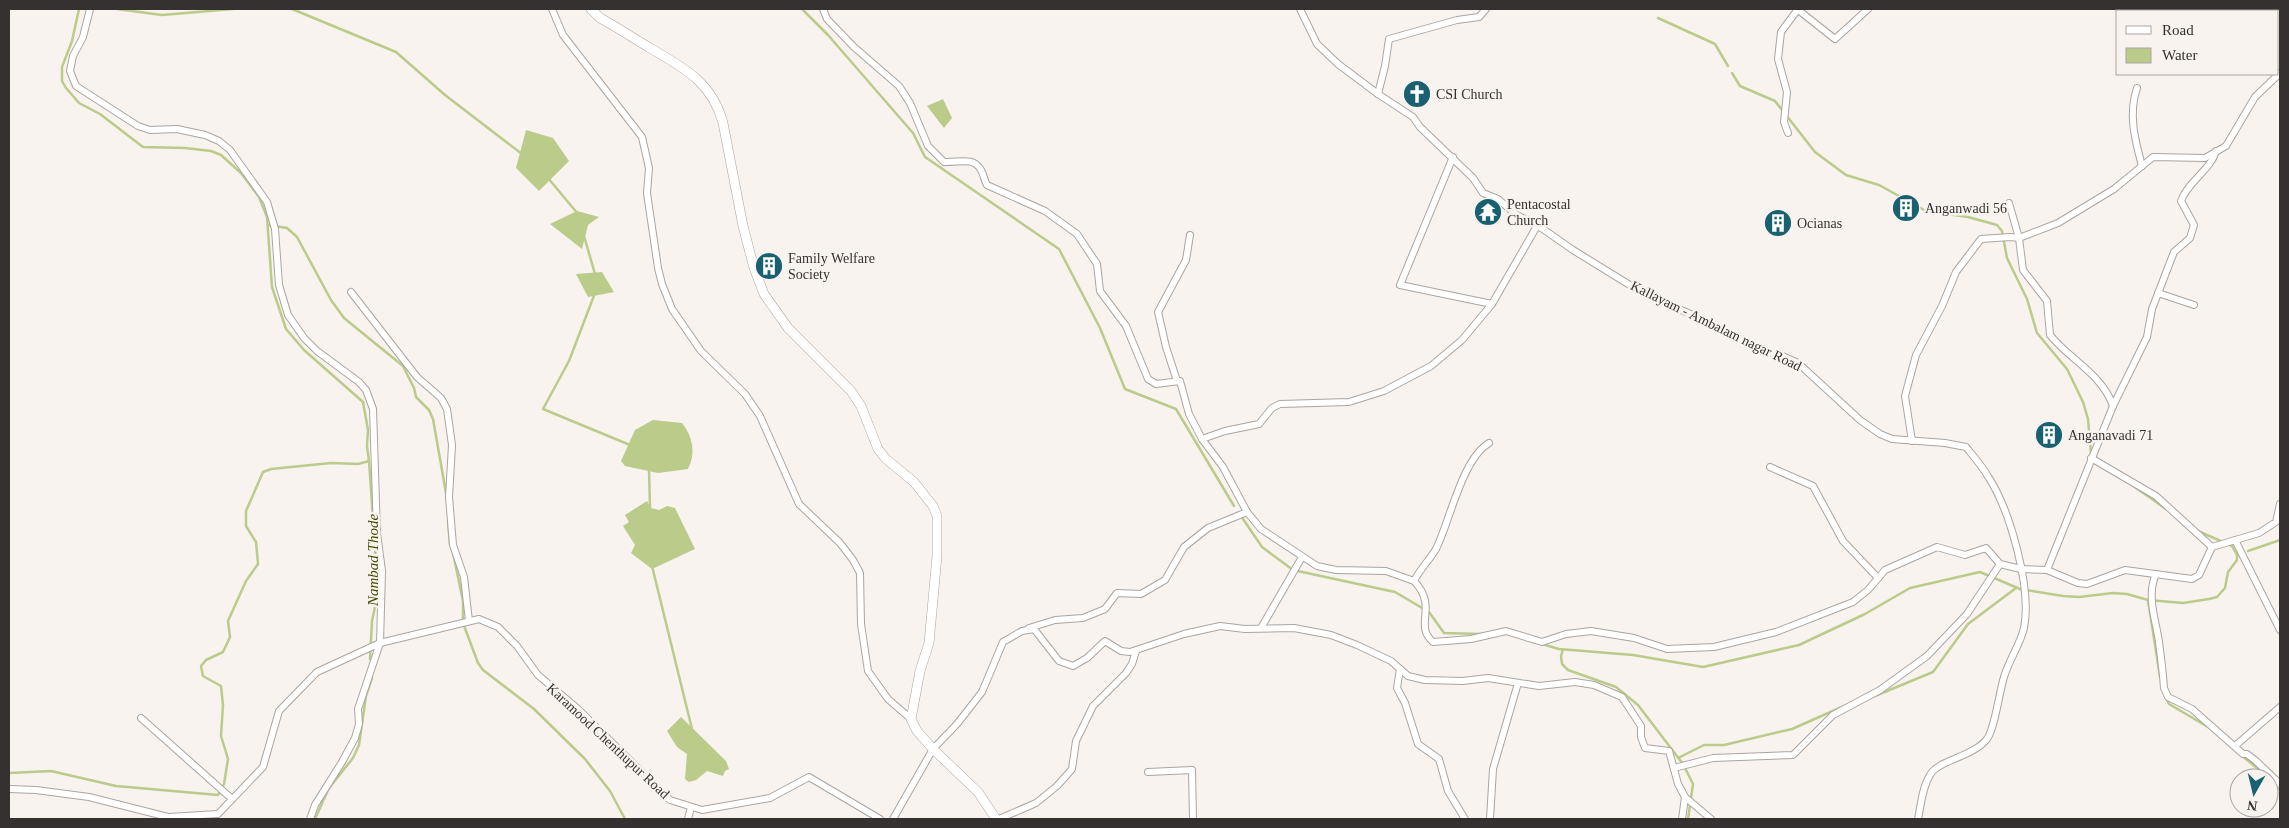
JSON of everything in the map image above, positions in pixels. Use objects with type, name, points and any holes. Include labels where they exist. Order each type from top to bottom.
[{"type":"street","points":[[90,9],[83,37],[73,56],[70,71],[76,86],[138,126],[150,130],[178,130],[205,135],[219,141],[230,150],[267,202],[275,229],[279,285],[288,315],[304,338],[317,351],[359,382],[366,390],[373,410],[377,533],[382,571],[377,644],[358,709],[359,724],[355,738],[315,805],[310,819]]},
{"type":"street","points":[[552,9],[563,35],[642,137],[648,168],[647,193],[658,268],[672,309],[701,351],[745,394],[760,416],[799,504],[840,543],[853,560],[860,574],[861,631],[868,671],[888,699],[911,719],[917,731],[933,749],[978,792],[998,819],[1036,803],[1057,786],[1072,769],[1076,741],[1093,706],[1126,672],[1132,664],[1136,651]]},
{"type":"street","points":[[591,9],[600,18],[684,67],[698,79],[714,100],[719,108],[723,123],[743,226],[754,268],[764,294],[788,328],[851,391],[861,406],[878,449],[886,459],[914,482],[933,506],[937,516],[937,556],[930,634],[911,719]]},
{"type":"street","points":[[823,9],[827,20],[854,47],[899,86],[910,103],[928,146],[938,157],[944,162],[969,161],[975,163],[981,170],[987,185],[1045,211],[1077,234],[1097,264],[1100,291],[1126,326],[1148,379],[1156,384],[1177,381]]},
{"type":"street","name":"Kallayam - Ambalam nagar Road","points":[[1300,9],[1317,44],[1338,64],[1378,94],[1413,116],[1420,127],[1453,157],[1483,193],[1498,199],[1515,214],[1646,295],[1700,318],[1762,351],[1780,355],[1798,363],[1860,420],[1880,434],[1892,439],[1966,448],[1990,478],[2003,504],[2013,533],[2024,590],[2024,627],[2004,677],[1987,739],[1974,751],[1944,764],[1930,773],[1918,819]]},
{"type":"street","points":[[1378,94],[1389,39],[1457,20],[1479,17],[1486,9]]},
{"type":"street","points":[[1788,134],[1784,120],[1787,92],[1778,59],[1781,32],[1797,9],[1835,39],[1868,9]]},
{"type":"street","points":[[1912,441],[1904,396],[1916,355],[1942,306],[1956,272],[1981,239],[2019,238],[2058,223],[2114,189],[2153,157],[2205,158],[2226,146],[2255,97],[2278,75]]},
{"type":"street","points":[[2137,88],[2133,100],[2133,118],[2135,140],[2142,166]]},
{"type":"street","points":[[2047,570],[2113,406],[2147,337],[2158,293],[2174,252],[2190,238],[2194,225],[2181,201],[2183,195],[2214,157],[2216,151]]},
{"type":"street","points":[[1453,157],[1400,286],[1492,304]]},
{"type":"street","points":[[2009,203],[2019,238],[2023,270],[2047,301],[2050,335],[2092,374],[2109,394],[2113,406]]},
{"type":"street","points":[[1202,439],[1225,431],[1259,424],[1272,408],[1280,404],[1349,402],[1384,391],[1431,366],[1462,340],[1492,304],[1537,226]]},
{"type":"street","points":[[1190,235],[1186,260],[1158,312],[1166,347],[1177,381],[1180,381],[1189,414],[1202,439],[1223,467],[1247,512],[1261,529],[1302,557],[1317,566],[1336,570],[1386,572],[1415,581],[1427,602],[1424,627],[1426,635],[1433,642],[1471,639],[1506,631],[1542,642],[1566,634],[1591,631],[1634,638],[1667,648],[1714,647],[1776,632],[1853,602],[1868,590],[1885,570],[1937,547],[1965,555],[1986,548],[2000,564],[2021,569],[2047,570],[2078,584],[2087,584],[2124,570],[2192,579],[2199,575],[2212,547],[2259,533],[2276,522],[2280,504]]},
{"type":"street","points":[[9,789],[36,790],[89,797],[168,817],[218,814],[263,768],[279,711],[317,672],[377,644],[466,622],[464,577],[453,544],[449,497],[452,446],[447,409],[441,398],[417,377],[351,292]]},
{"type":"street","points":[[2158,293],[2194,305]]},
{"type":"street","points":[[1415,581],[1427,560],[1435,551],[1448,513],[1475,457],[1483,446],[1488,443]]},
{"type":"street","points":[[2091,458],[2156,496],[2212,547]]},
{"type":"street","points":[[1770,467],[1812,486],[1843,541],[1878,578]]},
{"type":"street","points":[[893,819],[933,749],[957,724],[982,692],[1003,642],[1028,628],[1055,620],[1083,618],[1104,608],[1117,593],[1141,594],[1165,580],[1184,547],[1208,528],[1247,512]]},
{"type":"street","points":[[2236,540],[2280,630]]},
{"type":"street","points":[[1261,628],[1302,557]]},
{"type":"street","points":[[1674,768],[1713,758],[1793,755],[1833,715],[1880,690],[1927,656],[1967,614],[2000,564]]},
{"type":"street","points":[[2156,574],[2153,580],[2152,608],[2159,640],[2164,688],[2167,695],[2192,709],[2235,746],[2256,761],[2280,784]]},
{"type":"street","name":"Karamood Chenthupur Road","points":[[466,622],[478,619],[498,627],[517,646],[538,675],[578,709],[670,800],[702,810],[770,798],[810,777],[880,819]]},
{"type":"street","points":[[1028,628],[1036,630],[1059,661],[1068,665],[1075,665],[1087,658],[1105,641],[1121,651],[1136,651],[1184,634],[1220,626],[1245,629],[1294,628],[1331,635],[1379,655],[1408,676],[1425,680],[1463,681],[1488,678],[1539,686],[1574,682],[1605,689],[1620,695],[1637,718],[1642,729],[1641,737],[1645,748],[1669,751],[1685,797],[1682,819]]},
{"type":"street","points":[[1400,669],[1397,688],[1405,703],[1418,744],[1439,759],[1448,791],[1465,819]]},
{"type":"street","points":[[1490,819],[1493,769],[1518,683]]},
{"type":"street","points":[[2235,746],[2280,707]]},
{"type":"street","points":[[141,718],[232,800]]},
{"type":"street","points":[[1148,772],[1192,770],[1193,819]]},
{"type":"street","points":[[1685,797],[1711,819]]},
{"type":"street","points":[[688,819],[692,807]]},
{"type":"water","points":[[943,99],[952,118],[944,128],[927,106]]},
{"type":"water","points":[[526,130],[553,138],[569,161],[539,191],[516,168]]},
{"type":"water","points":[[577,211],[599,217],[588,225],[582,249],[550,224]]},
{"type":"water","points":[[602,272],[614,292],[588,297],[576,274]]},
{"type":"water","points":[[653,420],[682,423],[686,428],[691,439],[693,451],[688,469],[658,473],[625,466],[621,461],[635,430]]},
{"type":"water","points":[[647,501],[651,508],[659,510],[667,506],[675,508],[695,549],[652,569],[631,553],[635,545],[623,526],[629,522],[625,515]]},
{"type":"water","points":[[681,717],[726,761],[729,769],[725,771],[723,776],[707,771],[696,780],[689,782],[685,779],[687,754],[677,747],[667,731]]},
{"type":"waterway","points":[[9,773],[51,771],[116,786],[218,795],[224,784],[228,759],[221,736],[223,705],[221,686],[203,676],[201,666],[206,660],[223,652],[230,637],[228,621],[246,581],[258,564],[256,542],[246,526],[246,511],[263,472],[271,469],[331,463],[358,464],[369,461],[367,446],[368,430],[363,402],[304,350],[286,329],[272,287],[267,217],[259,197],[241,173],[221,155],[211,151],[143,147],[100,114],[79,103],[66,88],[62,81],[62,67],[72,41],[79,9]]},
{"type":"waterway","points":[[117,9],[162,15],[233,9]]},
{"type":"waterway","points":[[292,9],[396,52],[445,95],[522,154]]},
{"type":"waterway","points":[[802,9],[828,35],[913,133],[925,157],[1059,249],[1100,328],[1125,389],[1176,409],[1234,506]]},
{"type":"waterway","points":[[1658,18],[1715,44],[1728,66]]},
{"type":"waterway","points":[[1732,73],[1740,86],[1775,101],[1815,152],[1846,175],[1879,185],[1926,211],[1968,217],[1997,225],[2002,231],[2007,258],[2027,299],[2037,333],[2067,369],[2083,402],[2088,419],[2091,454]]},
{"type":"waterway","points":[[548,178],[578,214]]},
{"type":"waterway","points":[[268,225],[287,228],[297,237],[331,300],[344,318],[403,366],[414,388],[416,397],[429,410],[433,419],[446,493]]},
{"type":"waterway","points":[[584,236],[595,274]]},
{"type":"waterway","points":[[595,293],[569,361],[543,409],[630,445]]},
{"type":"waterway","name":"Nambad Thode","points":[[369,461],[374,533]]},
{"type":"waterway","points":[[649,469],[650,508]]},
{"type":"waterway","points":[[2132,485],[2166,509]]},
{"type":"waterway","points":[[1243,519],[1262,547],[1293,570],[1395,592],[1429,612],[1444,633],[1481,634]]},
{"type":"waterway","points":[[448,521],[450,545]]},
{"type":"waterway","points":[[1542,644],[1559,649],[1633,655],[1703,667],[1799,645],[1865,614],[1910,588],[1980,572],[2020,589],[2063,596],[2079,597],[2113,593],[2127,594],[2148,600],[2183,603],[2209,599],[2217,597],[2225,588],[2228,572],[2237,560],[2237,555],[2232,546],[2198,531]]},
{"type":"waterway","points":[[2248,551],[2280,540]]},
{"type":"waterway","name":"Nambad Thode","points":[[370,659],[372,621],[376,602],[375,543]]},
{"type":"waterway","points":[[453,553],[463,601],[463,623],[478,663],[483,670],[534,709],[585,759],[610,791],[625,819]]},
{"type":"waterway","points":[[652,566],[692,729]]},
{"type":"waterway","points":[[1875,696],[1933,672],[1968,624],[2016,588]]},
{"type":"waterway","points":[[2148,600],[2160,677]]},
{"type":"waterway","points":[[1563,649],[1561,656],[1562,664],[1568,670],[1616,687],[1638,705],[1683,764],[1693,784],[1688,819]]},
{"type":"waterway","name":"Nambad Thode","points":[[315,819],[329,788],[353,758],[359,745],[366,696],[372,678]]},
{"type":"waterway","points":[[2166,698],[2169,704],[2208,727]]},
{"type":"waterway","points":[[1678,758],[1704,745],[1724,745],[1792,729],[1844,706]]},
{"type":"waterway","points":[[2241,755],[2257,768]]},
{"type":"place","name":"CSI Church","points":[[1417,94]]},
{"type":"place","name":"Anganwadi 56","points":[[1906,208]]},
{"type":"place","name":"Pentacostal Church","points":[[1488,212]]},
{"type":"place","name":"Ocianas","points":[[1778,223]]},
{"type":"place","name":"Family Welfare Society","points":[[769,266]]},
{"type":"place","name":"Anganavadi 71","points":[[2049,435]]}]
